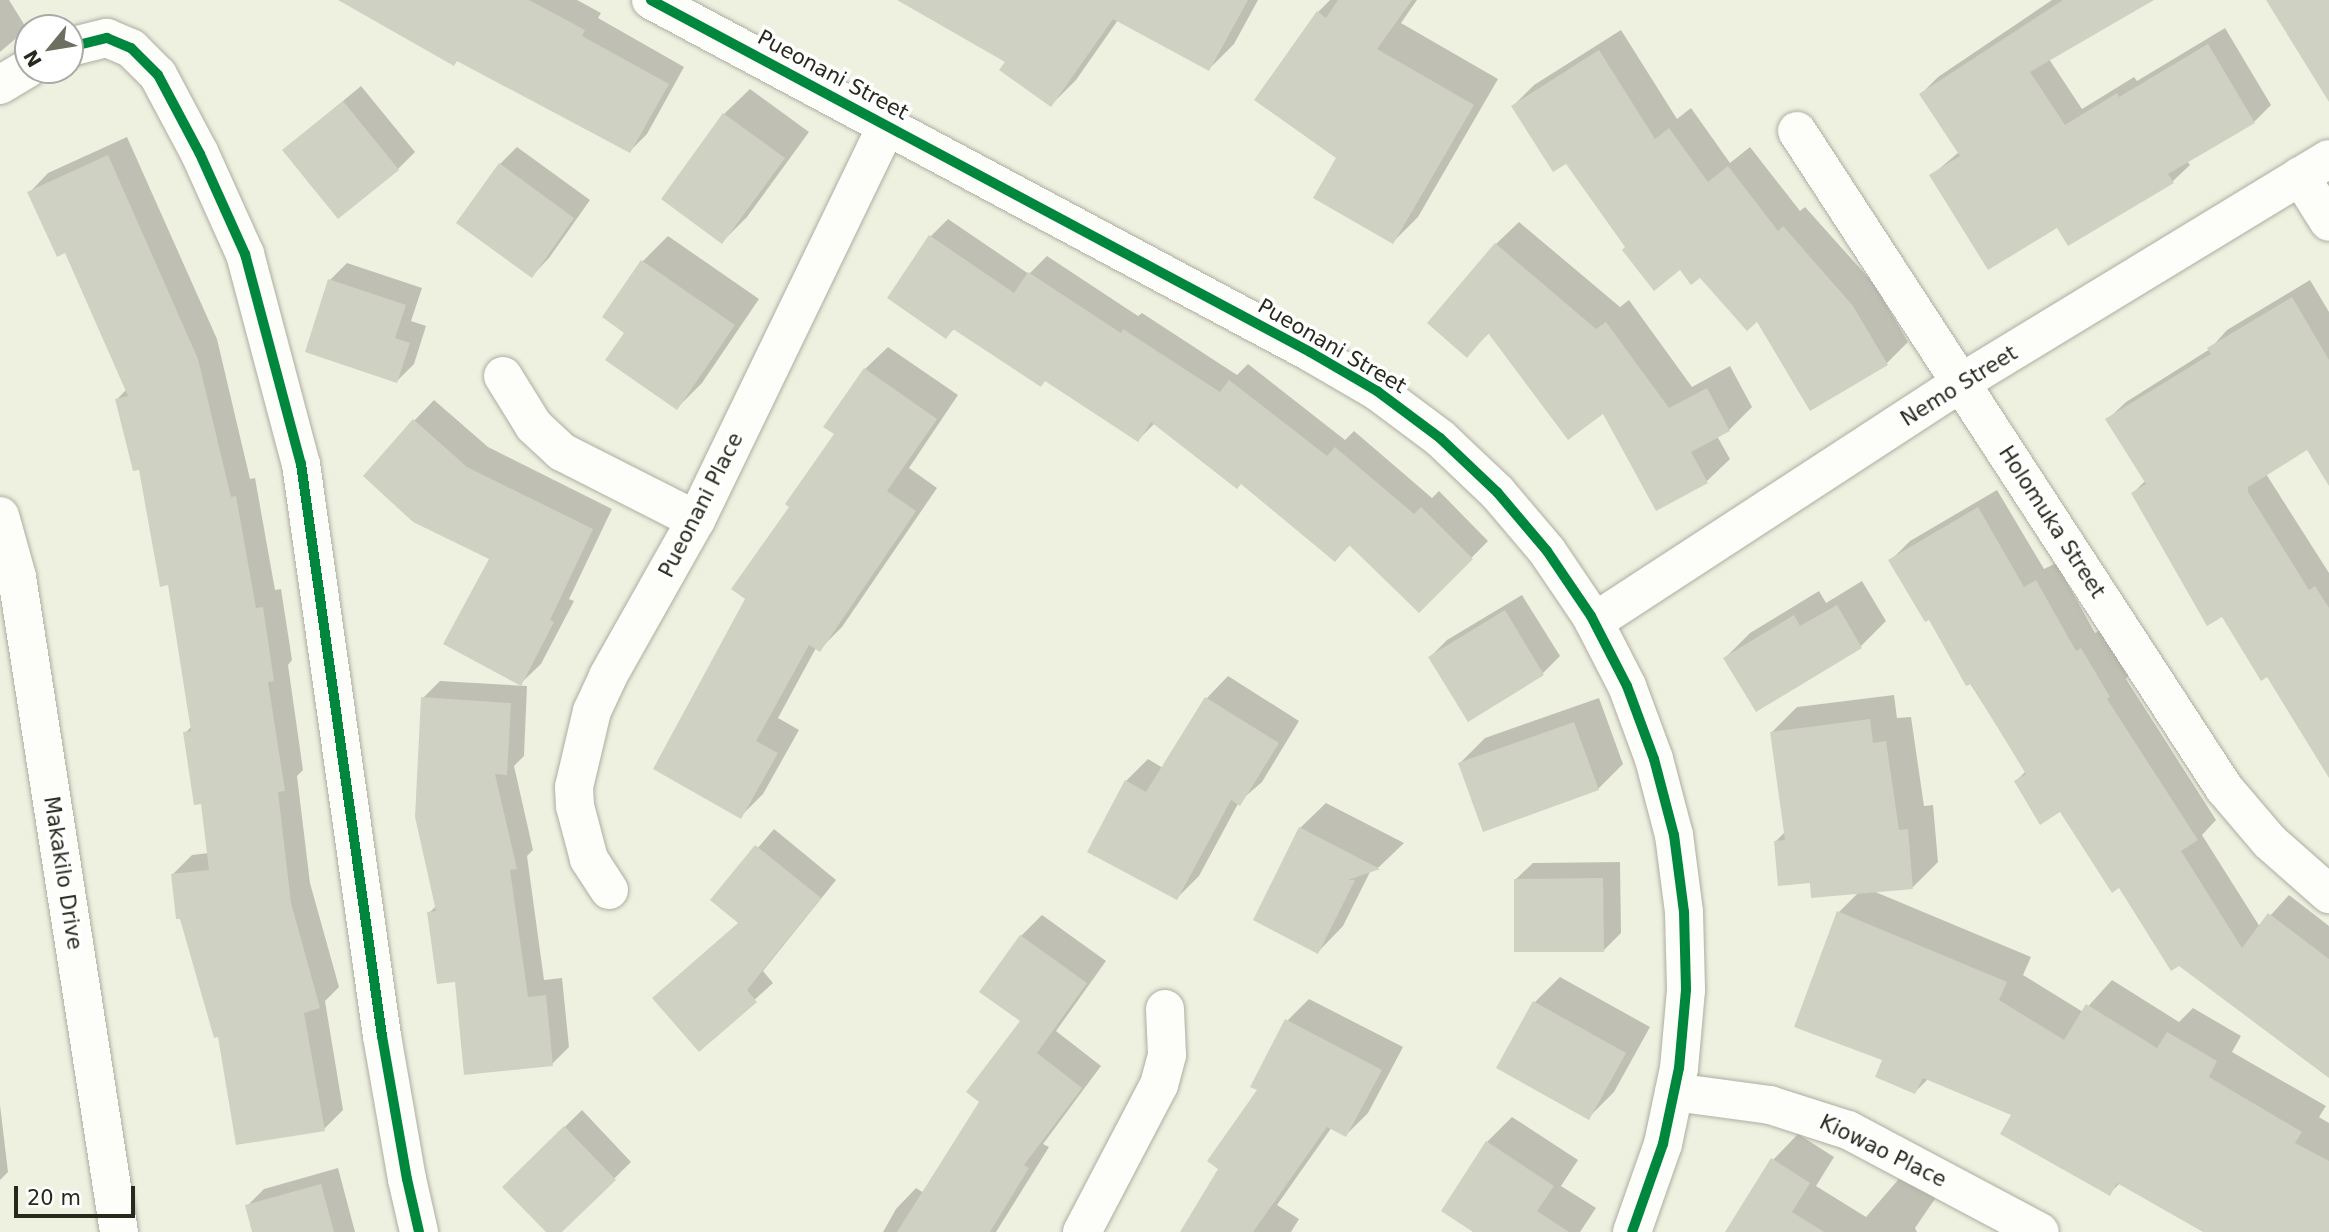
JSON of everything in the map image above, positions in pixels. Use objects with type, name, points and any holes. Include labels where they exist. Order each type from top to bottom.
[{"type":"street","name":"Pueonani Street","points":[[651,0],[1310,352],[1377,391],[1440,438],[1497,492],[1547,551],[1594,622],[1627,686],[1645,735],[1674,835],[1684,912],[1686,990],[1674,1092],[1663,1144],[1632,1232]]},
{"type":"street","points":[[84,44],[107,38],[131,48],[158,75],[200,154],[245,254],[301,464],[382,1036],[419,1232]]},
{"type":"street","name":"Pueonani Place","points":[[609,890],[589,859],[578,824],[574,787],[592,711],[608,676],[696,520],[887,125]]},
{"type":"street","name":"Holomuka Street","points":[[1797,131],[2224,788],[2270,842],[2329,894]]},
{"type":"street","points":[[2315,167],[2329,222]]},
{"type":"street","name":"Nemo Street","points":[[1594,622],[1962,382],[2315,167]]},
{"type":"street","points":[[503,376],[534,426],[562,452],[696,520]]},
{"type":"street","name":"Makakilo Drive","points":[[0,516],[17,577],[119,1232]]},
{"type":"street","points":[[1082,1232],[1154,1100],[1167,1055],[1165,1009]]},
{"type":"street","name":"Kiowao Place","points":[[1674,1092],[1770,1105],[1810,1115],[1873,1142],[2040,1232]]},
{"type":"building","points":[[338,0],[529,0],[585,30],[582,36],[669,84],[630,153],[457,61],[454,66]]},
{"type":"building","points":[[897,0],[1248,0],[1209,71],[1113,19],[1051,107],[999,70],[1005,62]]},
{"type":"building","points":[[1338,0],[1412,0],[1377,49],[1474,105],[1393,244],[1313,198],[1336,158],[1254,100],[1317,11],[1326,18]]},
{"type":"building","points":[[2063,0],[2154,0],[2030,72],[2065,125],[2117,93],[2119,97],[2208,44],[2255,123],[2168,174],[2174,183],[2068,246],[2057,228],[1988,270],[1929,175],[1960,156],[1919,94]]},
{"type":"building","points":[[2266,0],[2329,0],[2329,102]]},
{"type":"building","points":[[1599,50],[1655,139],[1669,128],[1708,182],[1728,166],[1778,231],[1783,226],[1853,306],[1888,365],[1810,411],[1757,322],[1747,331],[1700,278],[1691,285],[1680,270],[1654,291],[1622,250],[1625,247],[1566,164],[1553,172],[1511,106]]},
{"type":"building","points":[[343,101],[399,170],[338,219],[282,150]]},
{"type":"building","points":[[723,113],[785,158],[722,244],[661,199]]},
{"type":"building","points":[[108,155],[198,359],[231,497],[236,496],[256,608],[263,607],[274,681],[268,682],[285,791],[278,792],[291,903],[320,1008],[304,1013],[325,1131],[236,1145],[218,1037],[214,1038],[180,919],[176,919],[171,874],[209,870],[201,804],[194,805],[183,732],[191,731],[168,585],[160,587],[139,470],[133,471],[115,399],[128,396],[65,253],[57,257],[27,192]]},
{"type":"building","points":[[499,163],[574,218],[532,278],[456,223]]},
{"type":"building","points":[[929,235],[1014,293],[1028,272],[1121,333],[1123,329],[1220,392],[1229,380],[1327,456],[1335,447],[1414,514],[1421,507],[1473,559],[1419,613],[1349,545],[1335,562],[1241,484],[1237,489],[1151,422],[1138,442],[1045,381],[1041,387],[953,329],[946,339],[887,298]]},
{"type":"building","points":[[1495,243],[1596,329],[1606,322],[1669,408],[1707,388],[1730,431],[1691,452],[1708,483],[1656,511],[1603,414],[1568,440],[1488,333],[1467,358],[1427,323]]},
{"type":"building","points":[[641,260],[735,325],[677,410],[605,360],[624,333],[602,317]]},
{"type":"building","points":[[328,279],[406,305],[395,338],[410,343],[397,383],[305,352]]},
{"type":"building","points":[[2292,297],[2329,360],[2329,486],[2307,450],[2248,487],[2248,492],[2309,590],[2315,586],[2329,608],[2329,778],[2267,677],[2261,681],[2222,617],[2207,626],[2131,493],[2146,484],[2105,419],[2211,354],[2207,348]]},
{"type":"building","points":[[864,368],[937,419],[887,491],[916,511],[820,652],[809,645],[756,741],[778,753],[741,819],[653,769],[745,599],[731,589],[789,507],[785,504],[834,434],[823,427]]},
{"type":"building","points":[[413,419],[467,467],[593,529],[550,620],[554,622],[521,686],[443,644],[489,559],[413,522],[363,476]]},
{"type":"building","points":[[1978,507],[2024,587],[2036,580],[2076,651],[2081,648],[2110,697],[2107,699],[2198,840],[2181,851],[2242,948],[2268,913],[2329,959],[2329,1078],[2179,966],[2171,971],[2119,888],[2112,893],[2060,812],[2040,825],[2014,781],[2026,774],[1971,684],[1966,686],[1929,620],[1925,622],[1888,560]]},
{"type":"building","points":[[1837,605],[1862,648],[1756,712],[1723,658],[1794,615],[1800,626]]},
{"type":"building","points":[[1505,610],[1544,675],[1468,722],[1428,657]]},
{"type":"building","points":[[421,697],[511,703],[507,775],[495,774],[517,869],[510,870],[528,997],[546,995],[553,1066],[464,1075],[455,982],[437,984],[427,912],[436,911],[415,817]]},
{"type":"building","points":[[1205,697],[1279,743],[1240,806],[1231,800],[1177,900],[1087,852],[1125,780],[1146,792]]},
{"type":"building","points":[[1870,719],[1873,743],[1886,741],[1899,830],[1908,829],[1913,889],[1811,898],[1810,883],[1778,886],[1774,841],[1785,840],[1770,732]]},
{"type":"building","points":[[1574,722],[1599,790],[1483,832],[1458,763]]},
{"type":"building","points":[[1299,827],[1380,869],[1348,880],[1355,880],[1318,954],[1253,920]]},
{"type":"building","points":[[755,845],[821,898],[747,990],[757,1002],[699,1052],[652,998],[738,923],[710,900]]},
{"type":"building","points":[[1603,878],[1604,952],[1514,952],[1514,879]]},
{"type":"building","points":[[1837,911],[2007,982],[1999,1000],[2064,1040],[2086,1004],[2157,1048],[2167,1032],[2217,1061],[2209,1077],[2302,1132],[2295,1143],[2329,1161],[2329,1232],[2203,1232],[2117,1183],[2110,1196],[2000,1134],[2011,1115],[1923,1078],[1915,1094],[1875,1077],[1882,1060],[1794,1027]]},
{"type":"building","points":[[1020,935],[1087,983],[1037,1053],[1082,1088],[1024,1165],[1029,1168],[990,1232],[897,1232],[979,1102],[966,1092],[1020,1021],[979,992]]},
{"type":"building","points":[[1533,1001],[1626,1053],[1589,1120],[1496,1068]]},
{"type":"building","points":[[1285,1019],[1382,1070],[1346,1137],[1327,1127],[1253,1232],[1180,1232],[1218,1169],[1207,1161],[1257,1090],[1250,1087]]},
{"type":"building","points":[[564,1126],[616,1180],[562,1232],[546,1232],[502,1187]]},
{"type":"building","points":[[1486,1141],[1554,1186],[1537,1211],[1569,1232],[1473,1232],[1441,1211]]},
{"type":"building","points":[[1771,1158],[1810,1183],[1792,1212],[1824,1232],[1725,1232]]},
{"type":"building","points":[[321,1184],[334,1232],[252,1232],[245,1205]]},
{"type":"cycle path","points":[[651,0],[1310,352],[1377,391],[1440,438],[1497,492],[1547,551],[1591,616],[1627,686],[1654,759],[1674,835],[1684,912],[1686,990],[1679,1068],[1663,1144],[1632,1232]]},
{"type":"cycle path","points":[[84,44],[107,38],[131,48],[158,75],[200,154],[245,254],[301,464],[382,1036],[419,1232]]}]
